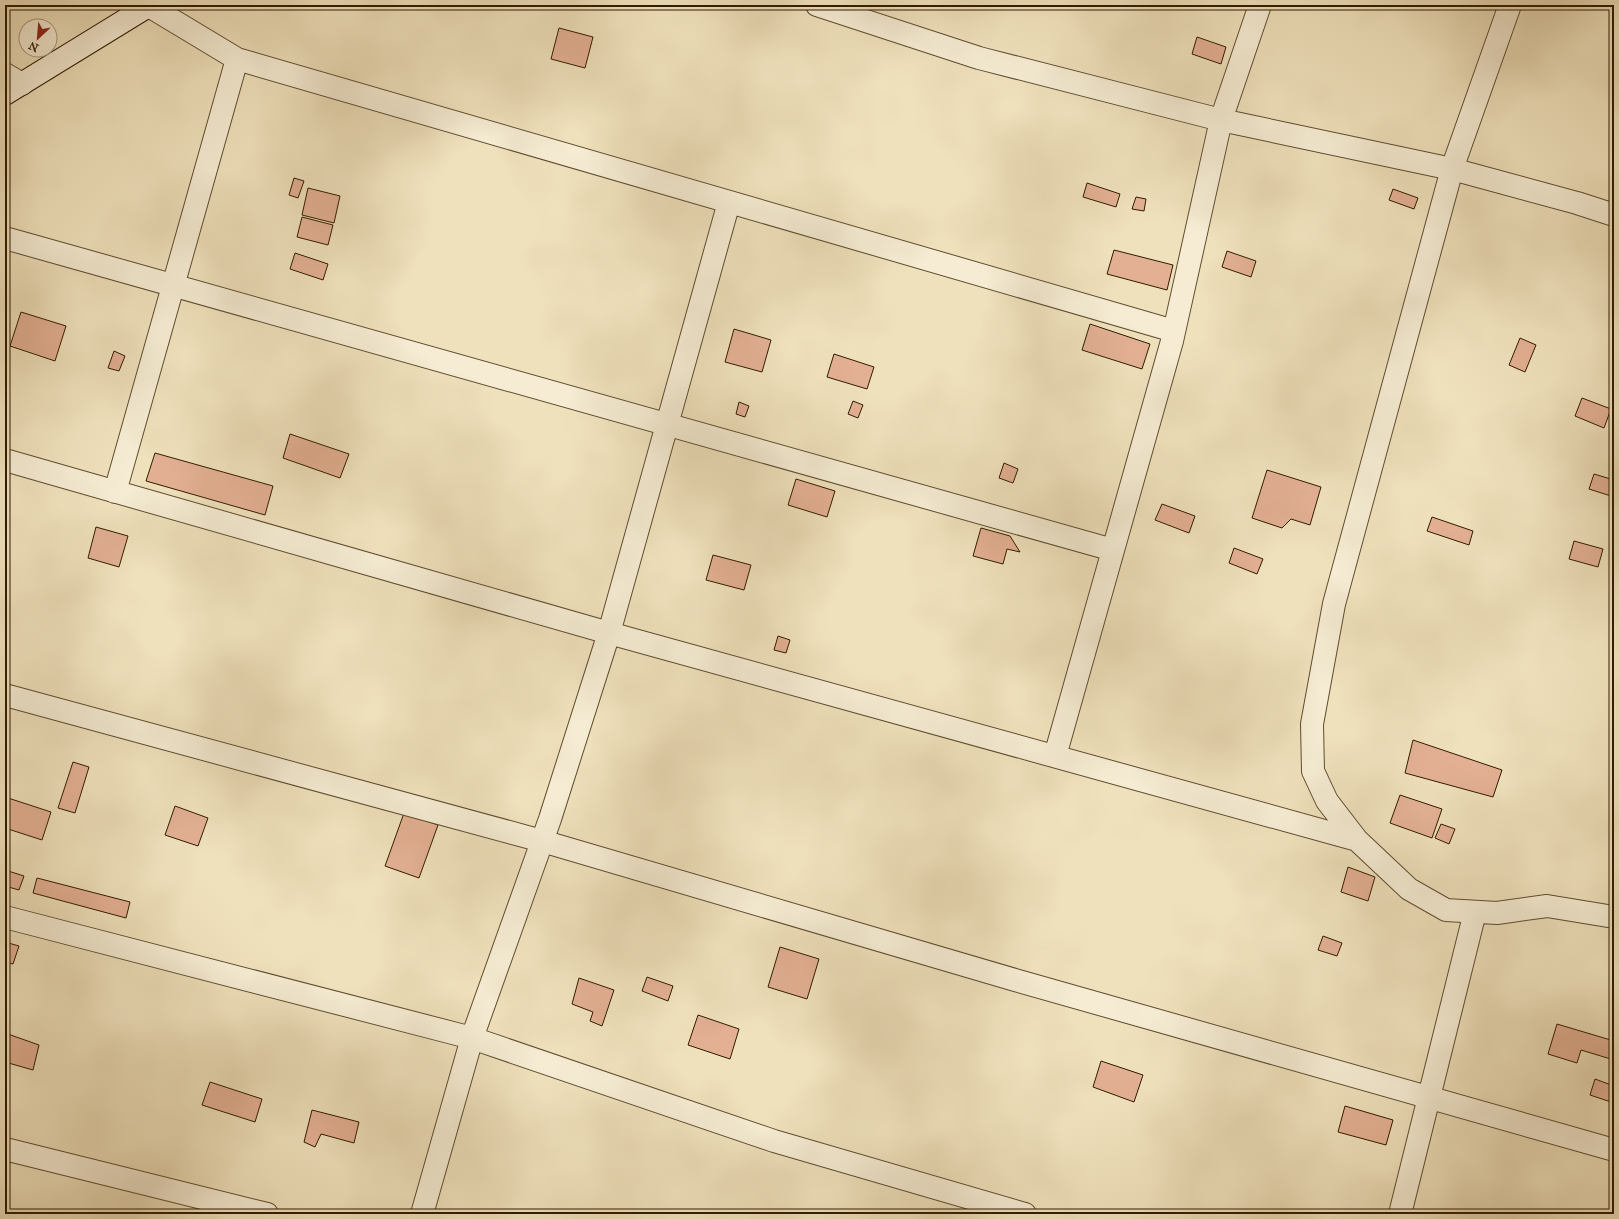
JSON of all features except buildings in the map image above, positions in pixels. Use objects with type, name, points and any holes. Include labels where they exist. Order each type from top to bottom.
[{"type":"street","points":[[11,84],[150,5],[237,59],[1174,331]]},
{"type":"street","points":[[817,5],[979,58],[1221,120],[1452,169],[1577,203],[1614,215]]},
{"type":"street","points":[[1055,756],[1174,331],[1221,120],[1260,5]]},
{"type":"street","points":[[1510,5],[1452,169],[1334,604],[1312,724],[1313,771],[1327,801],[1357,840],[1409,889],[1446,910],[1497,913],[1547,906],[1614,917]]},
{"type":"street","points":[[115,492],[237,59]]},
{"type":"street","points":[[422,1214],[472,1038],[542,840],[609,633],[729,202]]},
{"type":"street","points":[[5,238],[173,287],[1113,550]]},
{"type":"street","points":[[5,460],[609,633],[1357,840]]},
{"type":"street","points":[[5,695],[542,840],[1014,980],[1614,1150]]},
{"type":"street","points":[[1400,1214],[1475,912]]},
{"type":"street","points":[[5,916],[472,1038],[774,1141],[1025,1214]]},
{"type":"street","points":[[5,1149],[267,1214]]}]
